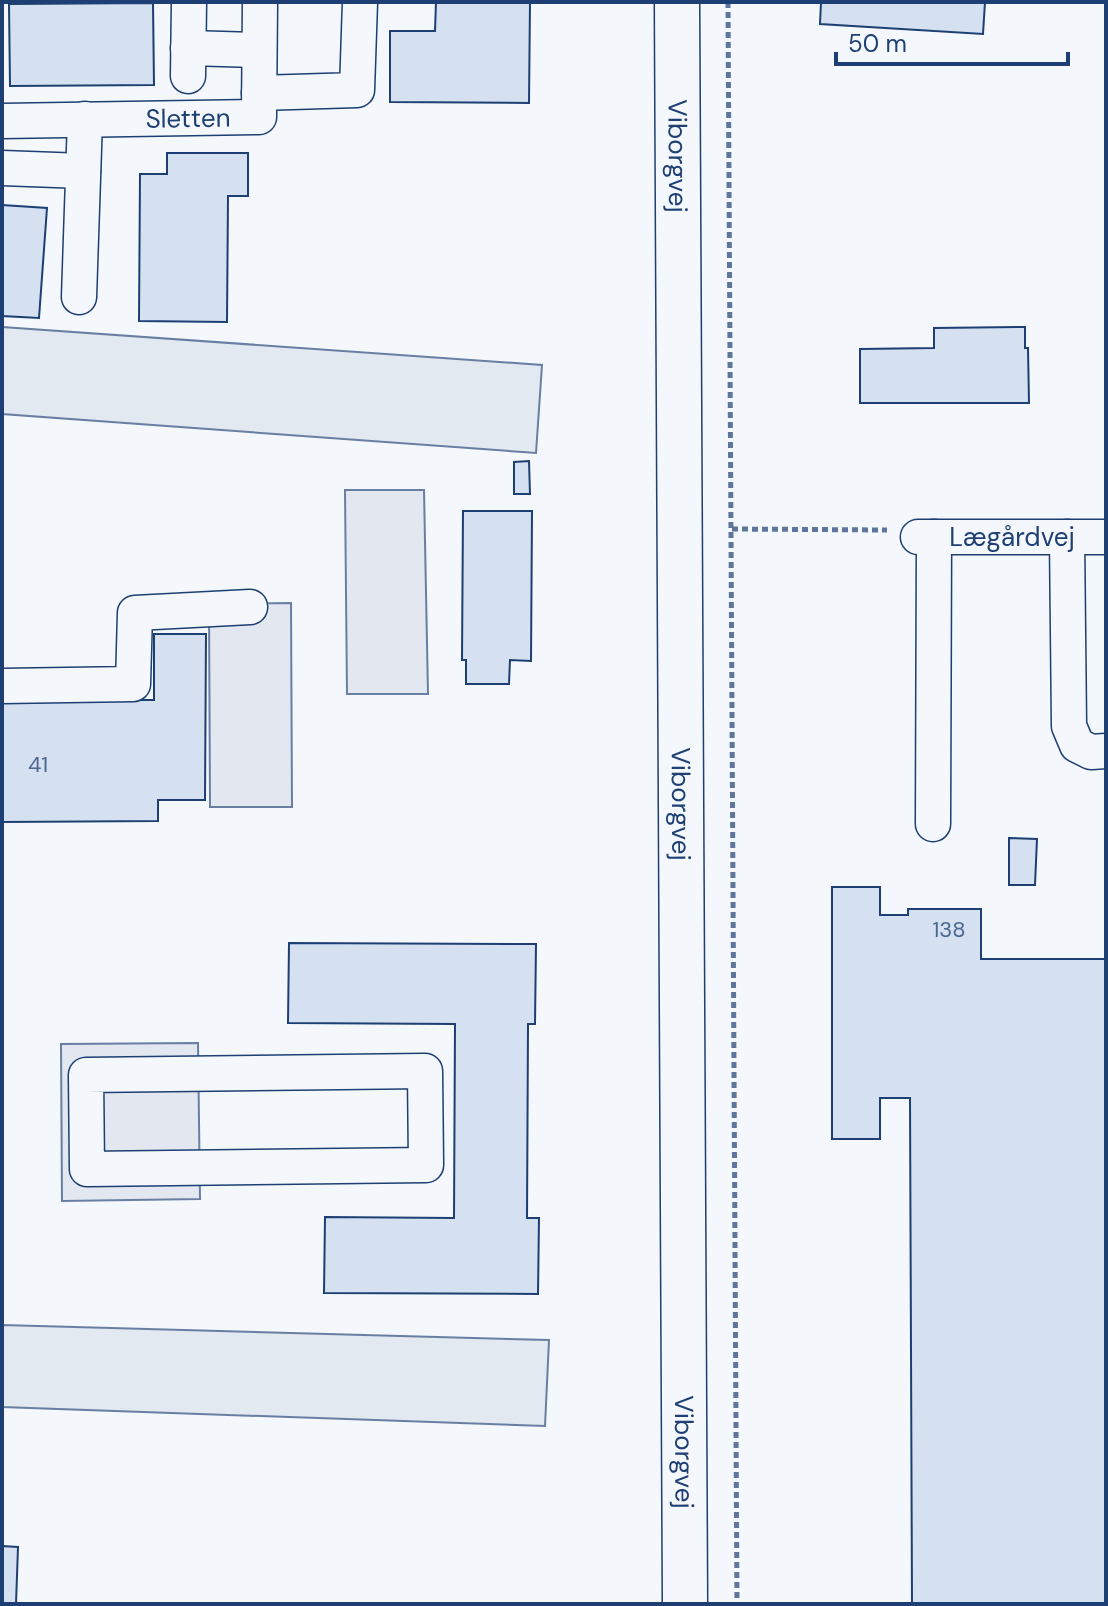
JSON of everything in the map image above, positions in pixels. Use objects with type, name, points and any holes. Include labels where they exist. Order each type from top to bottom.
[{"type":"main road","name":"Viborgvej","points":[[677,2],[685,1604]]},
{"type":"street","points":[[189,2],[188,62],[259,50]]},
{"type":"street","name":"Sletten","points":[[2,121],[259,117],[260,2]]},
{"type":"street","points":[[259,93],[357,90],[360,2]]},
{"type":"street","points":[[79,297],[85,119]]},
{"type":"street","points":[[2,168],[83,171]]},
{"type":"street","points":[[926,537],[933,824]]},
{"type":"street","name":"Lægårdvej","points":[[926,537],[1106,537]]},
{"type":"street","points":[[1067,537],[1069,726],[1077,745],[1091,752],[1106,751]]},
{"type":"street","points":[[2,686],[133,684],[135,613],[250,607]]},
{"type":"street","points":[[425,1071],[426,1165],[87,1169],[86,1075],[425,1071]]},
{"type":"path","points":[[728,2],[737,1604]]},
{"type":"path","points":[[732,529],[911,530],[926,537]]},
{"type":"shaded area","points":[[2,327],[542,365],[536,453],[2,414]]},
{"type":"shaded area","points":[[345,490],[424,490],[428,694],[347,694]]},
{"type":"shaded area","points":[[291,603],[292,807],[210,807],[209,604]]},
{"type":"shaded area","points":[[198,1043],[200,1199],[62,1201],[61,1044]]},
{"type":"shaded area","points":[[2,1325],[549,1340],[545,1426],[2,1407]]},
{"type":"building","points":[[436,2],[530,2],[529,103],[390,102],[390,31],[435,31]]},
{"type":"building","points":[[821,2],[985,2],[983,34],[820,24]]},
{"type":"building","points":[[153,3],[154,85],[10,86],[9,4]]},
{"type":"building","points":[[167,153],[248,153],[248,196],[228,196],[227,322],[139,321],[140,174],[167,174]]},
{"type":"building","points":[[2,205],[47,208],[39,318],[2,316]]},
{"type":"building","points":[[1025,327],[1029,403],[860,403],[860,349],[934,348],[934,328]]},
{"type":"building","points":[[529,461],[530,494],[514,494],[514,462]]},
{"type":"building","points":[[463,511],[532,511],[531,661],[510,660],[509,684],[466,684],[466,660],[462,660]]},
{"type":"building","points":[[154,634],[206,634],[205,800],[158,800],[158,821],[2,822],[2,700],[154,700]]},
{"type":"building","points":[[1009,838],[1037,839],[1035,885],[1009,885]]},
{"type":"building","points":[[832,887],[880,887],[880,915],[908,915],[908,909],[981,909],[981,959],[1106,959],[1106,1604],[912,1604],[910,1098],[880,1098],[880,1139],[832,1139]]},
{"type":"building","points":[[289,943],[536,944],[535,1024],[528,1024],[527,1218],[539,1218],[538,1294],[324,1293],[325,1217],[454,1218],[455,1024],[288,1023]]},
{"type":"building","points":[[2,1546],[18,1547],[16,1604],[2,1604]]}]
